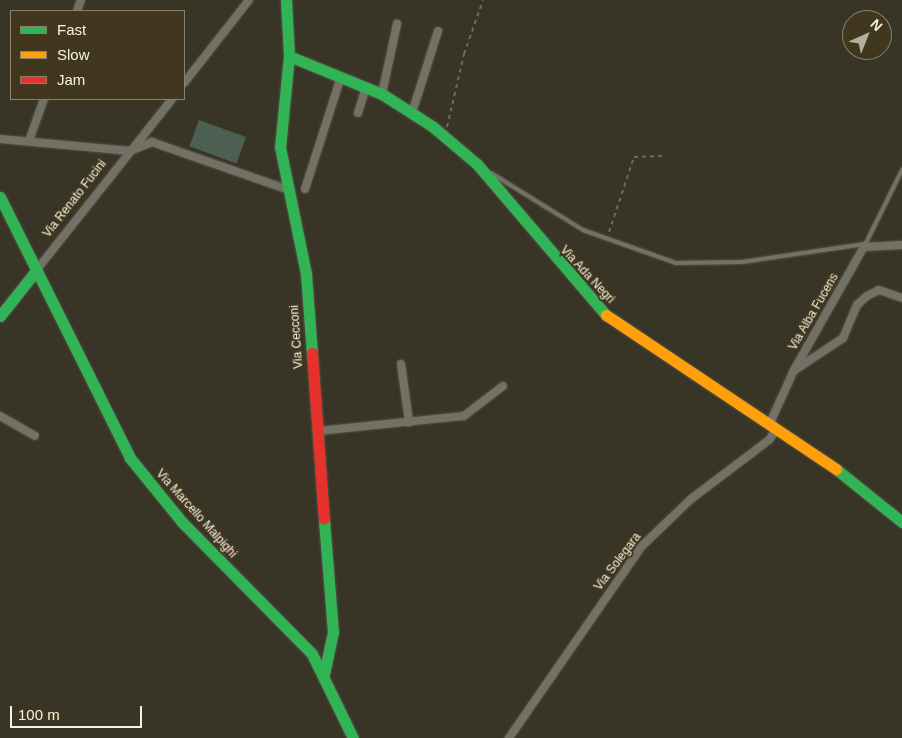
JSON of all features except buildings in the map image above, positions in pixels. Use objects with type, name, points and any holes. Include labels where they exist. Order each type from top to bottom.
[{"type":"street","points":[[185,82],[249,0]]},
{"type":"street","name":"Via Cecconi","points":[[286,0],[289,56],[280,147],[306,274],[333,632],[324,674]]},
{"type":"street","points":[[382,94],[397,24]]},
{"type":"street","points":[[412,113],[438,31]]},
{"type":"street","name":"Via Ada Negri","points":[[289,56],[382,94],[444,137],[476,164],[600,311],[773,425],[866,490],[902,522]]},
{"type":"street","points":[[305,189],[341,77]]},
{"type":"street","points":[[358,112],[366,87]]},
{"type":"street","points":[[30,138],[44,100]]},
{"type":"street","name":"Via Renato Fucini","points":[[0,316],[169,100]]},
{"type":"street","points":[[0,138],[30,138],[130,151],[152,142],[289,190]]},
{"type":"street","name":"Via Marcello Malpighi","points":[[0,198],[34,272],[130,458],[182,522],[312,654],[324,674],[353,738]]},
{"type":"street","points":[[865,245],[902,245]]},
{"type":"street","name":"Via Alba Fucens","points":[[773,425],[794,370],[865,245]]},
{"type":"street","points":[[794,370],[843,338],[857,305],[866,296],[879,290],[902,298]]},
{"type":"street","points":[[401,364],[409,422]]},
{"type":"street","points":[[318,431],[464,416],[503,386]]},
{"type":"street","points":[[0,416],[34,436]]},
{"type":"street","name":"Via Solegara","points":[[509,738],[642,546],[691,499],[769,440],[773,425]]},
{"type":"lane","points":[[476,164],[584,230],[607,240],[676,263],[702,265],[865,245],[902,170]]},
{"type":"path","points":[[444,137],[464,54],[483,0]]},
{"type":"path","points":[[607,240],[634,157],[663,156]]},
{"type":"green space","points":[[199,120],[246,137],[236,163],[189,146]]},
{"type":"traffic: fast","points":[[286,0],[289,56],[280,147],[306,274],[312,353]]},
{"type":"traffic: fast","points":[[289,56],[382,94],[432,126],[477,164],[606,315]]},
{"type":"traffic: fast","points":[[0,197],[130,458],[182,522],[312,654],[353,738]]},
{"type":"traffic: fast","points":[[0,316],[35,272]]},
{"type":"traffic: fast","points":[[836,469],[902,522]]},
{"type":"traffic: fast","points":[[324,519],[333,632],[324,674]]},
{"type":"traffic: slow","points":[[606,315],[836,469]]},
{"type":"traffic: jam","points":[[312,353],[324,519]]}]
